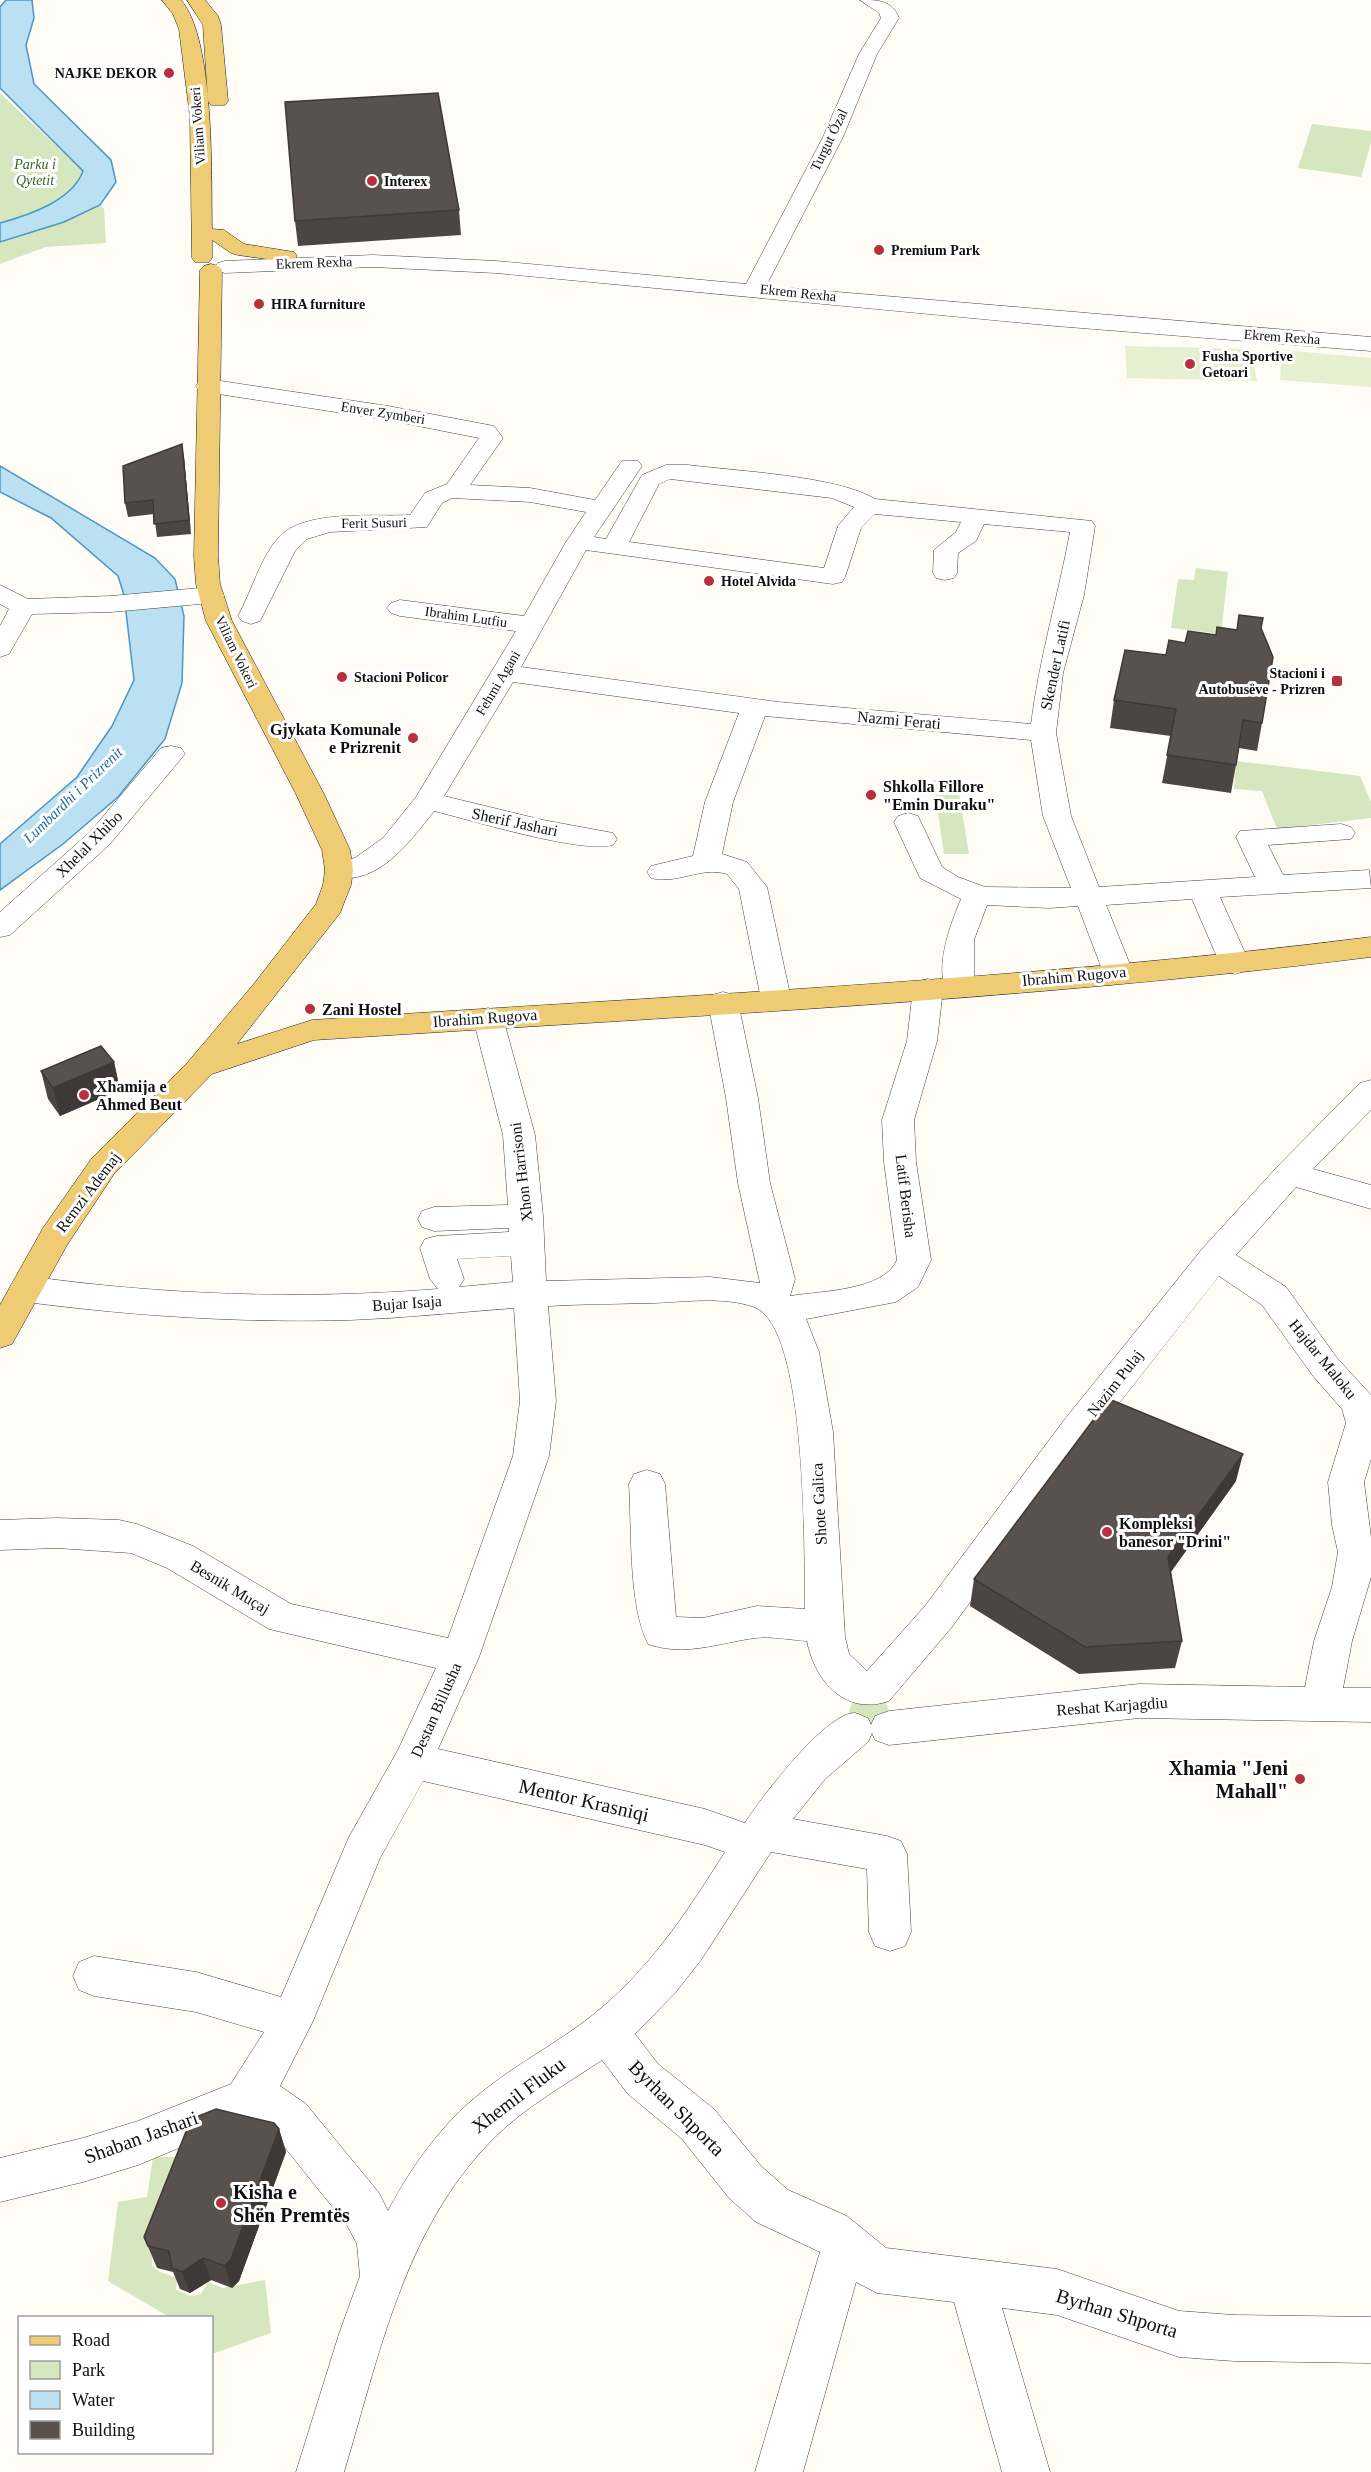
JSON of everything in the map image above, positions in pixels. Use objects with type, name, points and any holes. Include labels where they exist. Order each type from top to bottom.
[{"type":"main road","name":"Viliam Vokeri","points":[[171,0],[182,13],[188,29],[216,262]]},
{"type":"main road","name":"Viliam Vokeri","points":[[196,0],[209,16],[212,25],[219,121],[216,262],[207,386],[206,556],[201,597],[228,641],[310,794],[336,849],[339,870],[330,906],[264,992],[200,1068]]},
{"type":"main road","points":[[217,234],[238,249],[287,256]]},
{"type":"main road","name":"Ibrahim Rugova","points":[[200,1068],[312,1030],[943,988],[1235,964],[1371,947]]},
{"type":"main road","points":[[264,992],[282,1016],[312,1030]]},
{"type":"main road","name":"Remzi Ademaj","points":[[10,1309],[103,1166],[200,1068]]},
{"type":"street","name":"Turgut Özal","points":[[757,284],[833,137],[868,54],[890,18],[887,10],[869,0]]},
{"type":"street","name":"Ekrem Rexha","points":[[216,262],[287,256],[467,255],[757,284],[1056,319],[1371,344]]},
{"type":"street","name":"Ekrem Rexha","points":[[216,262],[443,263],[757,284],[1371,332]]},
{"type":"street","name":"Enver Zymberi","points":[[207,386],[388,413],[486,431],[491,438],[454,491]]},
{"type":"street","name":"Fehmi Agani","points":[[339,870],[363,865],[379,856],[393,844],[427,801],[505,673],[578,542],[630,466]]},
{"type":"street","name":"Skender Latifi","points":[[614,547],[650,480],[666,472],[687,472],[833,491],[855,497],[869,506],[1083,526],[1071,595],[1050,673],[1043,733],[1057,816],[1118,972]]},
{"type":"street","name":"Ferit Susuri","points":[[250,616],[290,540],[305,531],[328,525],[418,522],[433,498],[448,491],[454,491]]},
{"type":"street","points":[[454,491],[530,495],[602,508]]},
{"type":"street","points":[[578,542],[833,577],[850,526],[869,506]]},
{"type":"street","points":[[945,573],[946,550],[967,536],[975,516]]},
{"type":"street","points":[[0,593],[23,607],[111,604],[201,597]]},
{"type":"street","points":[[0,649],[23,607]]},
{"type":"street","name":"Ibrahim Lutfiu","points":[[400,608],[532,625]]},
{"type":"street","name":"Nazmi Ferati","points":[[505,673],[755,706],[1043,733]]},
{"type":"street","points":[[706,862],[719,802],[755,706]]},
{"type":"street","name":"Xhelal Xhibo","points":[[0,928],[100,838],[171,754]]},
{"type":"street","name":"Sherif Jashari","points":[[427,801],[543,829],[603,839]]},
{"type":"street","points":[[908,822],[930,872],[977,894],[1017,900],[1369,879]]},
{"type":"street","points":[[1273,885],[1250,837],[1341,833]]},
{"type":"street","points":[[661,872],[706,862],[719,862],[737,868],[753,887],[776,999]]},
{"type":"street","points":[[1202,889],[1235,964]]},
{"type":"street","name":"Latif Berisha","points":[[778,1305],[884,1293],[906,1278],[914,1260],[900,1162],[898,1120],[922,1041],[977,894]]},
{"type":"street","points":[[723,1002],[742,1098],[753,1184],[778,1279],[778,1305]]},
{"type":"street","name":"Xhon Harrisoni","points":[[488,1018],[519,1135],[530,1294]]},
{"type":"street","name":"Nazim Pulaj","points":[[872,1729],[843,1718],[843,1704],[853,1692],[868,1689],[938,1617],[1078,1429],[1215,1257],[1289,1174],[1371,1091]]},
{"type":"street","points":[[1289,1174],[1371,1197]]},
{"type":"street","points":[[434,1219],[527,1229]]},
{"type":"street","points":[[447,1279],[437,1248],[527,1229]]},
{"type":"street","name":"Hajdar Maloku","points":[[1215,1257],[1274,1296],[1325,1366],[1358,1403],[1364,1423],[1346,1482],[1350,1525],[1356,1552],[1351,1587],[1332,1641],[1321,1705]]},
{"type":"street","name":"Bujar Isaja","points":[[10,1309],[101,1300],[243,1308],[354,1307],[530,1294],[724,1290],[778,1305]]},
{"type":"street","name":"Destan Billusha","points":[[246,2099],[270,2064],[292,2021],[363,1850],[413,1761],[460,1657],[531,1456],[538,1401],[530,1294]]},
{"type":"street","name":"Shote Galica","points":[[778,1305],[800,1340],[807,1371],[819,1479],[825,1626],[830,1656],[840,1673],[868,1689]]},
{"type":"street","points":[[647,1484],[655,1608],[661,1632],[703,1634],[757,1622],[825,1626]]},
{"type":"street","name":"Besnik Muçaj","points":[[0,1535],[119,1535],[138,1539],[180,1557],[282,1618],[351,1635],[460,1657]]},
{"type":"street","name":"Reshat Karjagdiu","points":[[872,1729],[1139,1701],[1371,1705]]},
{"type":"street","name":"Xhemil Fluku","points":[[320,2472],[382,2276],[411,2213],[446,2158],[477,2123],[523,2087],[606,2031],[636,2005],[668,1969],[708,1916],[758,1838],[811,1767],[872,1729]]},
{"type":"street","name":"Mentor Krasniqi","points":[[413,1761],[758,1838]]},
{"type":"street","points":[[758,1838],[887,1854],[890,1932]]},
{"type":"street","points":[[94,1976],[196,1992],[292,2021]]},
{"type":"street","name":"Byrhan Shporta","points":[[606,2031],[643,2079],[698,2124],[745,2182],[772,2206],[831,2232],[877,2270],[924,2278],[972,2280],[1057,2292],[1179,2334],[1234,2338],[1371,2340]]},
{"type":"street","points":[[246,2099],[262,2100],[290,2119],[363,2209],[379,2241],[382,2276]]},
{"type":"street","name":"Shaban Jashari","points":[[0,2180],[83,2160],[138,2143],[246,2099]]},
{"type":"street","points":[[779,2472],[830,2303],[837,2265],[860,2256]]},
{"type":"street","points":[[972,2280],[1026,2472]]},
{"type":"green space","name":"Parku i Qytetit","points":[[0,93],[83,171],[77,182],[60,199],[24,216],[0,223]]},
{"type":"green space","points":[[1312,124],[1371,131],[1371,143],[1361,177],[1298,168]]},
{"type":"green space","points":[[100,205],[104,209],[106,243],[46,247],[0,264],[0,242],[64,222]]},
{"type":"green space","name":"Fusha Sportive Getoari","points":[[1125,346],[1251,349],[1257,381],[1127,378]]},
{"type":"green space","points":[[1282,350],[1371,358],[1371,387],[1280,380]]},
{"type":"green space","points":[[1196,568],[1228,572],[1221,634],[1171,628],[1178,579],[1194,580]]},
{"type":"green space","points":[[1236,761],[1360,776],[1371,802],[1371,818],[1277,829],[1262,791],[1234,789]]},
{"type":"green space","points":[[933,780],[957,780],[969,854],[944,854]]},
{"type":"green space","points":[[883,1699],[889,1711],[878,1729],[850,1717],[849,1711],[853,1701]]},
{"type":"green space","points":[[153,2157],[191,2157],[152,2258],[152,2265],[158,2271],[177,2278],[176,2290],[191,2296],[201,2294],[208,2282],[223,2288],[265,2280],[271,2333],[213,2354],[213,2316],[167,2316],[108,2281],[118,2202],[147,2197]]},
{"type":"water","points":[[6,0],[32,0],[34,18],[26,45],[34,84],[111,160],[116,182],[100,205],[64,222],[0,242],[0,223],[24,216],[60,199],[77,182],[83,171],[0,88],[0,7]]},
{"type":"water","name":"Lumbardhi i Prizrenit","points":[[0,466],[155,558],[175,579],[184,616],[182,683],[165,739],[118,797],[63,844],[0,890],[0,844],[77,777],[112,726],[134,680],[124,595],[118,576],[51,518],[0,492]]},
{"type":"building","name":"Interex","points":[[438,93],[459,210],[295,221],[285,102]]},
{"type":"building","points":[[182,444],[189,520],[154,524],[153,500],[125,503],[123,466]]},
{"type":"building","points":[[1239,615],[1263,618],[1261,628],[1273,657],[1262,723],[1243,720],[1236,765],[1167,755],[1176,709],[1114,700],[1125,650],[1166,655],[1169,640],[1185,643],[1188,631],[1216,635],[1217,627],[1237,630]]},
{"type":"building","points":[[101,1046],[114,1062],[53,1088],[41,1071]]},
{"type":"building","name":"Kompleksi banesor \"Drini\"","points":[[1109,1399],[1243,1454],[1168,1557],[1182,1641],[1085,1647],[974,1579]]},
{"type":"building","name":"Kisha e Shën Premtës","points":[[216,2109],[274,2123],[279,2129],[231,2259],[225,2266],[203,2258],[182,2272],[172,2268],[169,2251],[148,2246],[144,2237],[191,2119]]},
{"type":"place","name":"NAJKE DEKOR","points":[[169,73]]},
{"type":"place","name":"Interex","points":[[372,181]]},
{"type":"place","name":"Premium Park","points":[[879,250]]},
{"type":"place","name":"HIRA furniture","points":[[259,304]]},
{"type":"place","name":"Fusha Sportive Getoari","points":[[1190,364]]},
{"type":"place","name":"Hotel Alvida","points":[[709,581]]},
{"type":"place","name":"Stacioni Policor","points":[[342,677]]},
{"type":"place","name":"Stacioni i Autobusëve - Prizren","points":[[1337,681]]},
{"type":"place","name":"Gjykata Komunale e Prizrenit","points":[[413,738]]},
{"type":"place","name":"Shkolla Fillore \"Emin Duraku\"","points":[[871,795]]},
{"type":"place","name":"Zani Hostel","points":[[310,1009]]},
{"type":"place","name":"Xhamija e Ahmed Beut","points":[[84,1095]]},
{"type":"place","name":"Kompleksi banesor \"Drini\"","points":[[1107,1532]]},
{"type":"place","name":"Xhamia \"Jeni Mahall\"","points":[[1300,1779]]},
{"type":"place","name":"Kisha e Shën Premtës","points":[[221,2203]]}]
